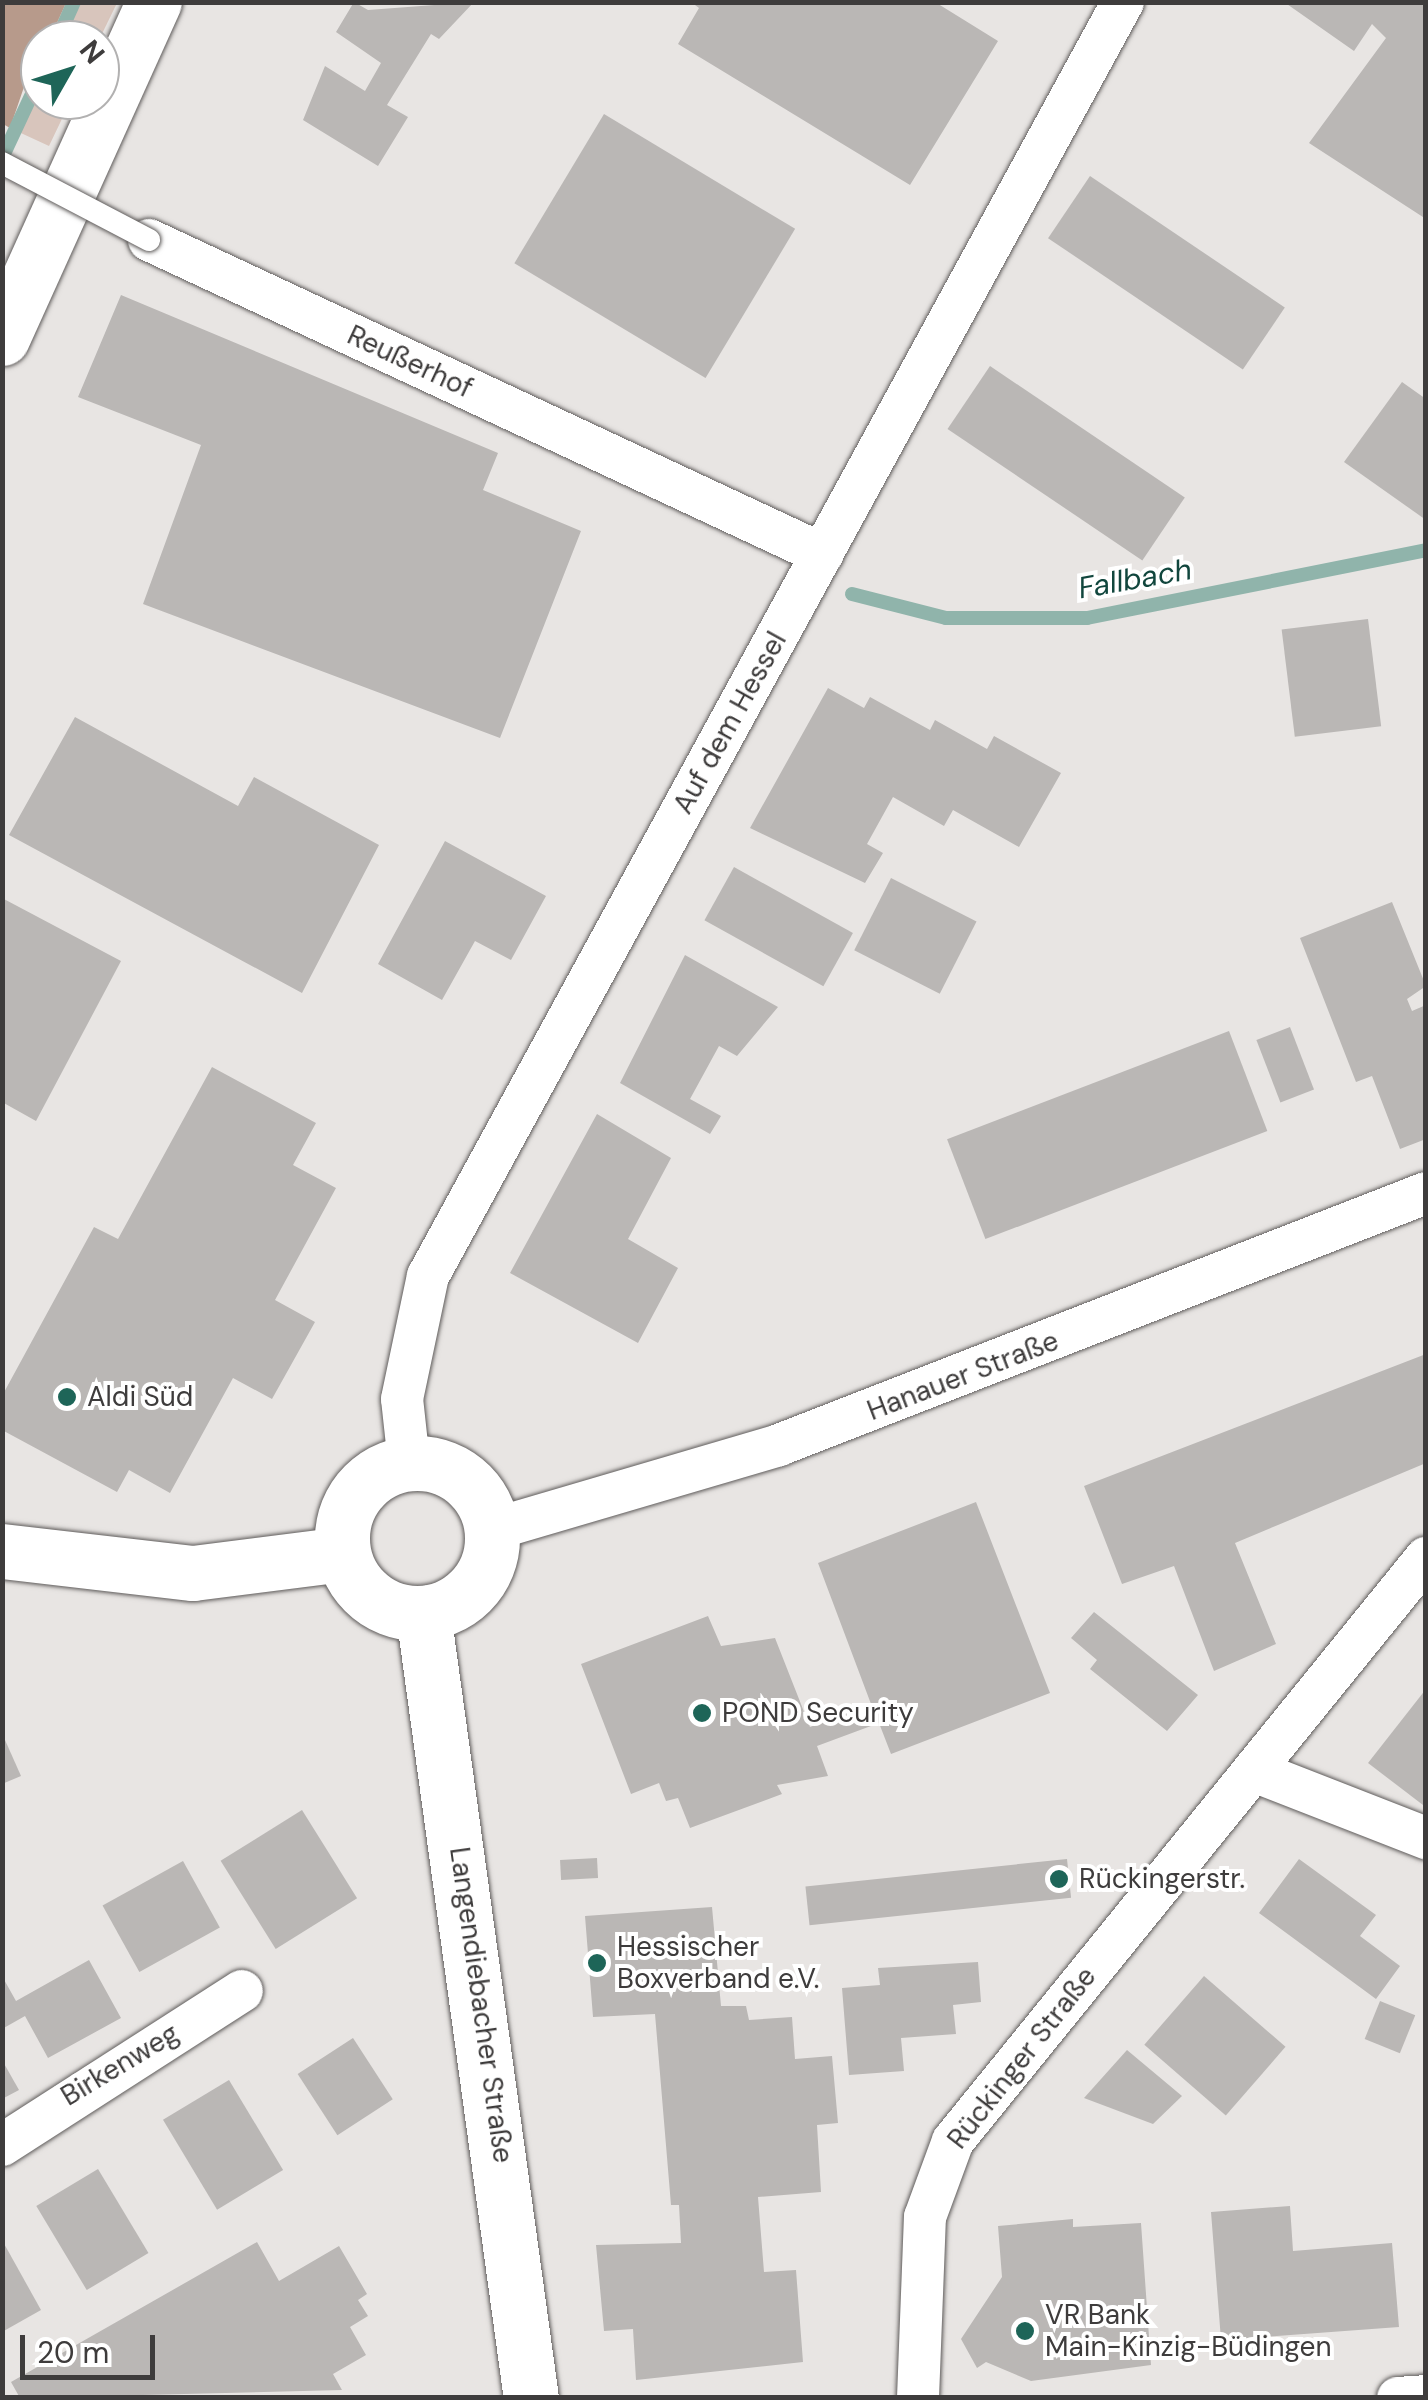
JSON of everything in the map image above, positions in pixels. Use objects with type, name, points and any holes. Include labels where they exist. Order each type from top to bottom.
[{"type":"street","points":[[8,324],[154,2]]},
{"type":"street","name":"Auf dem Hessel","points":[[409,1463],[402,1399],[428,1276],[1123,2]]},
{"type":"street","name":"Reußerhof","points":[[149,240],[822,554]]},
{"type":"street","name":"Hanauer Straße","points":[[491,1530],[780,1445],[1426,1193]]},
{"type":"street","points":[[409,1463],[464,1480],[491,1530],[482,1576],[446,1608],[423,1613],[363,1592],[343,1554],[349,1504],[364,1484],[409,1463]]},
{"type":"street","points":[[2,1551],[193,1573],[343,1554]]},
{"type":"street","name":"Rückinger Straße","points":[[918,2398],[919,2270],[936,2172],[1426,1558]]},
{"type":"street","name":"Langendiebacher Straße","points":[[423,1613],[531,2398]]},
{"type":"street","points":[[1254,1771],[1426,1838]]},
{"type":"street","name":"Birkenweg","points":[[2,2145],[242,1990]]},
{"type":"street","points":[[1398,2398],[1426,2396]]},
{"type":"lane","name":"Reußerhof","points":[[2,163],[149,240]]},
{"type":"shaded area","points":[[2,3],[66,3],[58,20],[20,20],[20,99],[10,128],[3,124]]},
{"type":"shaded area","points":[[66,3],[117,3],[109,20],[58,20]]},
{"type":"shaded area","points":[[20,106],[20,120],[61,120],[49,146],[10,128]]},
{"type":"building","points":[[354,2],[368,10],[474,2],[439,39],[431,34],[387,105],[408,117],[378,166],[303,120],[325,66],[365,91],[381,63],[336,32]]},
{"type":"building","points":[[691,2],[935,2],[998,41],[910,185],[678,44],[699,8]]},
{"type":"building","points":[[1284,2],[1426,2],[1426,219],[1309,143],[1386,38],[1372,24],[1354,51]]},
{"type":"building","points":[[604,114],[795,229],[706,378],[514,263]]},
{"type":"building","points":[[1090,176],[1285,307],[1243,370],[1048,238]]},
{"type":"building","points":[[121,295],[498,453],[483,490],[581,531],[500,738],[143,604],[201,445],[78,397]]},
{"type":"building","points":[[990,366],[1185,497],[1142,560],[948,429]]},
{"type":"building","points":[[1402,382],[1426,399],[1426,520],[1344,462]]},
{"type":"building","points":[[1368,619],[1381,726],[1295,737],[1282,630]]},
{"type":"building","points":[[828,688],[864,708],[870,697],[930,730],[935,720],[987,749],[994,736],[1061,773],[1019,847],[953,810],[944,826],[893,797],[867,844],[883,853],[865,883],[750,828]]},
{"type":"building","points":[[75,717],[238,806],[254,777],[379,845],[302,993],[9,835]]},
{"type":"building","points":[[445,841],[546,896],[511,960],[475,941],[442,1000],[378,964]]},
{"type":"building","points":[[734,867],[853,933],[823,986],[704,920]]},
{"type":"building","points":[[891,878],[977,922],[940,994],[854,950]]},
{"type":"building","points":[[2,898],[121,961],[36,1121],[2,1102]]},
{"type":"building","points":[[1392,902],[1426,986],[1407,999],[1412,1011],[1426,1005],[1426,1139],[1400,1149],[1372,1076],[1356,1082],[1300,938]]},
{"type":"building","points":[[685,955],[778,1007],[737,1056],[719,1046],[690,1099],[721,1116],[710,1134],[620,1083]]},
{"type":"building","points":[[1290,1027],[1314,1090],[1280,1102],[1256,1040]]},
{"type":"building","points":[[1229,1031],[1267,1131],[985,1239],[947,1139]]},
{"type":"building","points":[[212,1067],[316,1123],[293,1165],[336,1188],[275,1300],[315,1322],[272,1399],[233,1378],[170,1493],[129,1470],[117,1492],[2,1430],[2,1396],[94,1227],[118,1239]]},
{"type":"building","points":[[597,1114],[671,1158],[628,1239],[678,1268],[638,1343],[510,1273]]},
{"type":"building","points":[[1426,1354],[1426,1463],[1235,1543],[1276,1644],[1214,1671],[1174,1566],[1122,1584],[1084,1486]]},
{"type":"building","points":[[976,1502],[1050,1693],[891,1754],[879,1723],[817,1746],[828,1776],[777,1785],[782,1794],[690,1828],[678,1798],[666,1801],[659,1783],[631,1794],[581,1664],[708,1616],[721,1646],[775,1638],[810,1727],[871,1704],[818,1563]]},
{"type":"building","points":[[1094,1612],[1198,1695],[1167,1731],[1090,1669],[1097,1660],[1071,1638]]},
{"type":"building","points":[[1426,1689],[1426,1801],[1423,1805],[1368,1763]]},
{"type":"building","points":[[5,1740],[21,1776],[2,1784],[2,1741]]},
{"type":"building","points":[[302,1810],[357,1898],[276,1949],[221,1861]]},
{"type":"building","points":[[597,1858],[598,1878],[561,1880],[560,1860]]},
{"type":"building","points":[[1067,1859],[1071,1898],[810,1925],[805,1886]]},
{"type":"building","points":[[1299,1859],[1376,1915],[1360,1936],[1400,1966],[1376,1999],[1259,1913]]},
{"type":"building","points":[[183,1861],[220,1927],[139,1972],[103,1906]]},
{"type":"building","points":[[712,1907],[721,2006],[746,2006],[749,2020],[792,2017],[795,2059],[832,2056],[838,2123],[817,2125],[821,2192],[758,2197],[764,2272],[796,2270],[803,2362],[636,2380],[633,2329],[604,2331],[596,2245],[681,2243],[679,2205],[671,2205],[655,2014],[593,2017],[585,1916]]},
{"type":"building","points":[[89,1960],[121,2018],[48,2058],[25,2016],[2,2029],[2,1976],[16,2001]]},
{"type":"building","points":[[978,1962],[981,2002],[953,2005],[956,2034],[901,2038],[904,2071],[849,2075],[842,1988],[880,1985],[878,1968]]},
{"type":"building","points":[[1204,1976],[1286,2047],[1226,2116],[1144,2045]]},
{"type":"building","points":[[1380,2001],[1415,2015],[1400,2053],[1365,2039]]},
{"type":"building","points":[[353,2038],[393,2099],[337,2135],[298,2074]]},
{"type":"building","points":[[1127,2050],[1182,2096],[1153,2124],[1084,2098]]},
{"type":"building","points":[[2,2060],[19,2090],[2,2099]]},
{"type":"building","points":[[229,2080],[283,2170],[217,2210],[163,2120]]},
{"type":"building","points":[[98,2169],[148,2253],[87,2290],[36,2206]]},
{"type":"building","points":[[1290,2206],[1293,2251],[1392,2243],[1399,2327],[1221,2340],[1211,2212]]},
{"type":"building","points":[[1073,2219],[1073,2227],[1141,2223],[1151,2365],[1031,2381],[986,2362],[977,2368],[961,2339],[1002,2277],[998,2226]]},
{"type":"building","points":[[2,2240],[41,2310],[2,2332]]},
{"type":"building","points":[[257,2242],[279,2281],[339,2246],[367,2294],[358,2300],[368,2316],[350,2327],[366,2355],[333,2374],[342,2390],[20,2398],[11,2382]]},
{"type":"waterway","points":[[66,20],[74,2]]},
{"type":"waterway","points":[[2,158],[20,120]]},
{"type":"waterway","name":"Fallbach","points":[[852,594],[946,618],[1087,618],[1426,550]]},
{"type":"place","name":"Aldi Süd","points":[[67,1397]]},
{"type":"place","name":"POND Security","points":[[702,1713]]},
{"type":"place","name":"Rückingerstr.","points":[[1059,1879]]},
{"type":"place","name":"Hessischer Boxverband e.V.","points":[[597,1963]]},
{"type":"place","name":"VR Bank Main-Kinzig-Büdingen","points":[[1025,2331]]}]
